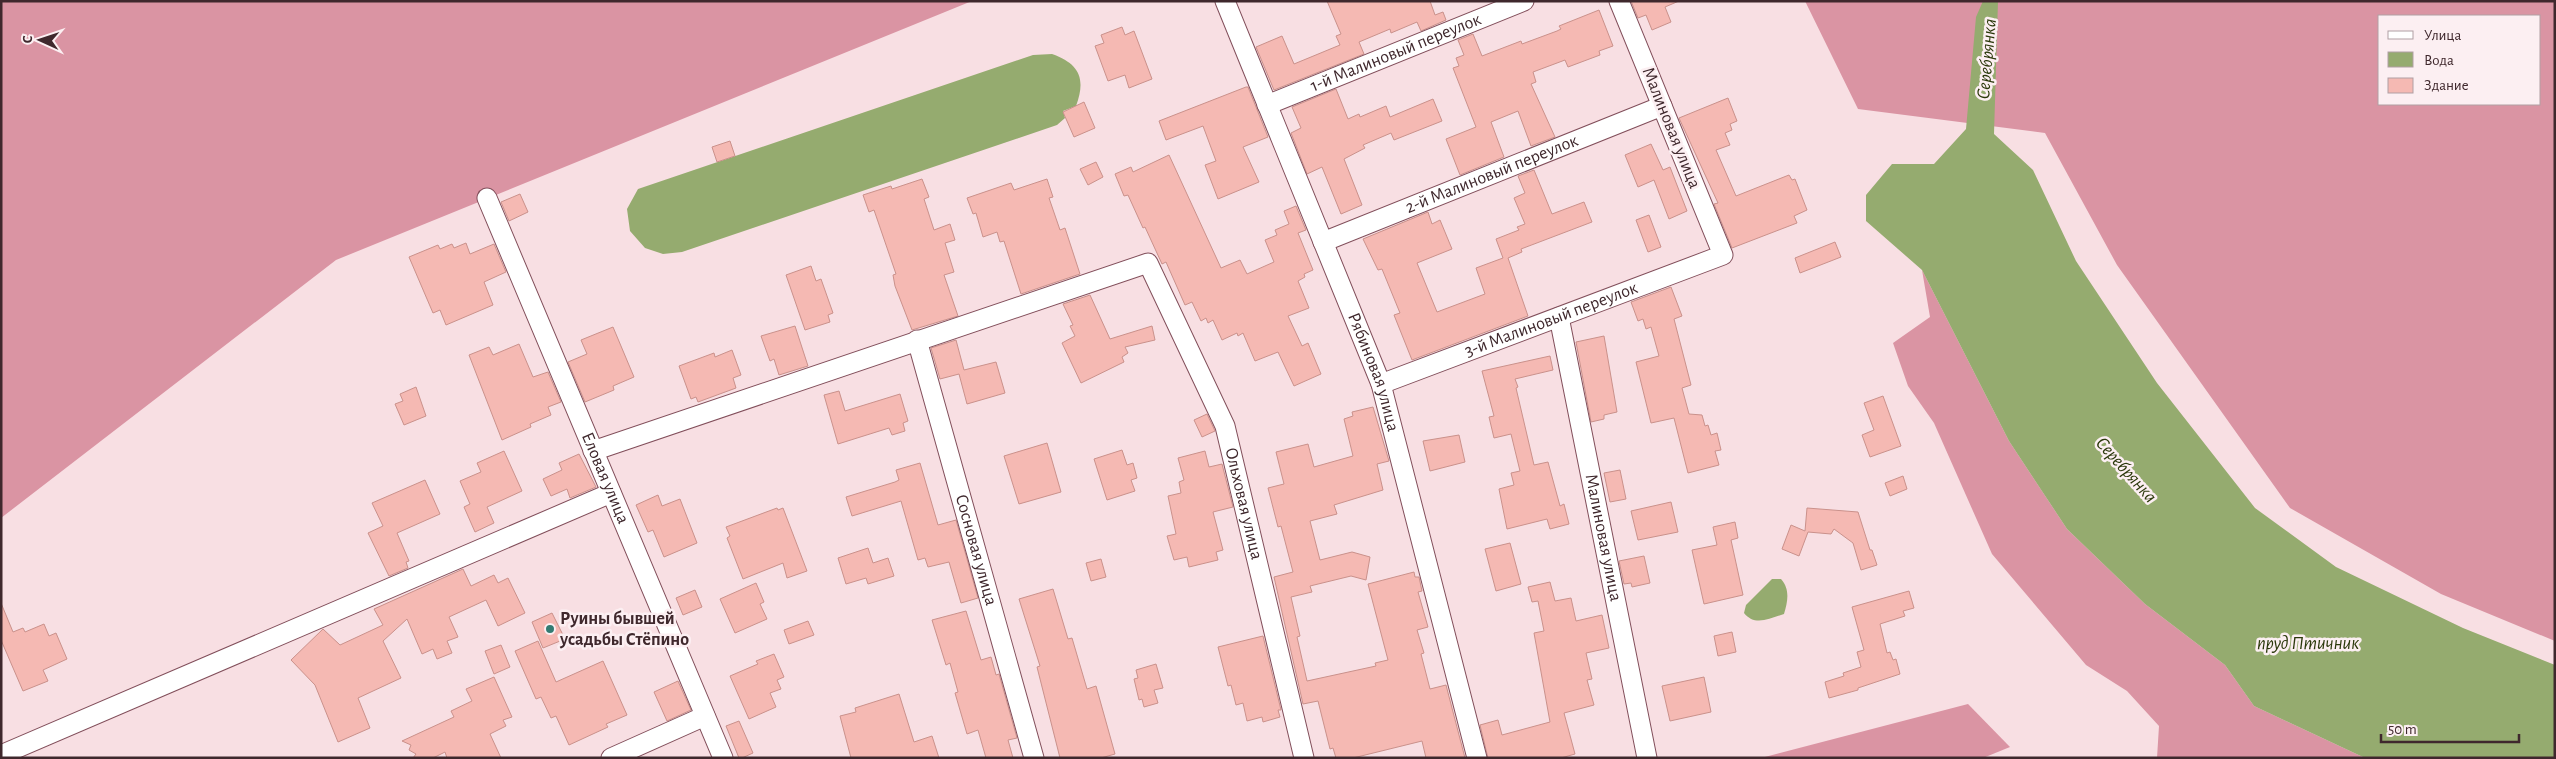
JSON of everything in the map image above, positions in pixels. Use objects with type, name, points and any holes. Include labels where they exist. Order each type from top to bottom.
[{"type":"street","name":"Рябиновая улица","points":[[1226,1],[1381,384],[1477,758]]},
{"type":"street","name":"1-й Малиновый переулок","points":[[1268,105],[1524,1]]},
{"type":"street","name":"Малиновая улица","points":[[1619,1],[1724,255]]},
{"type":"street","name":"2-й Малиновый переулок","points":[[1323,242],[1662,106]]},
{"type":"street","name":"Еловая улица","points":[[487,198],[723,758]]},
{"type":"street","name":"3-й Малиновый переулок","points":[[1381,384],[1724,255]]},
{"type":"street","name":"Ольховая улица","points":[[917,340],[1148,263],[1224,426],[1304,758]]},
{"type":"street","name":"Малиновая улица","points":[[1558,317],[1646,758]]},
{"type":"street","points":[[594,451],[917,340]]},
{"type":"street","name":"Сосновая улица","points":[[917,340],[1034,758]]},
{"type":"street","points":[[1,755],[611,493]]},
{"type":"street","points":[[611,758],[705,716]]},
{"type":"shaded area","points":[[1,1],[972,1],[336,260],[1,518]]},
{"type":"shaded area","points":[[1805,1],[2555,1],[2555,641],[2441,594],[2290,508],[2117,265],[2045,133],[1858,109]]},
{"type":"shaded area","points":[[1922,270],[2009,441],[2067,529],[2145,604],[2225,665],[2254,706],[2365,758],[2157,758],[2159,726],[2127,691],[2086,665],[1992,554],[1934,423],[1908,386],[1893,343],[1930,317]]},
{"type":"shaded area","points":[[1968,704],[2010,747],[1983,758],[1761,758]]},
{"type":"water","name":"пруд Птичник","points":[[1983,1],[1998,1],[1994,134],[2033,170],[2076,261],[2157,383],[2255,508],[2336,567],[2463,628],[2555,665],[2555,758],[2365,758],[2254,706],[2225,665],[2145,604],[2067,529],[2009,441],[1922,270],[1866,221],[1866,195],[1892,164],[1934,164],[1966,129],[1976,17]]},
{"type":"water","points":[[1052,54],[1075,68],[1080,80],[1076,106],[1063,111],[1065,118],[1057,125],[682,252],[663,254],[645,248],[630,231],[627,209],[638,189],[1033,55]]},
{"type":"water","points":[[1772,579],[1781,579],[1786,587],[1787,600],[1784,614],[1758,621],[1753,620],[1744,613],[1746,605]]},
{"type":"building","points":[[1327,1],[1430,1],[1435,15],[1443,12],[1446,20],[1421,31],[1417,22],[1391,33],[1390,29],[1359,42],[1364,54],[1274,90],[1256,47],[1282,36],[1294,64],[1340,45],[1336,36],[1341,34]]},
{"type":"building","points":[[1631,1],[1679,1],[1665,7],[1671,22],[1652,30],[1646,15],[1638,18]]},
{"type":"building","points":[[1599,10],[1613,46],[1599,51],[1600,55],[1568,67],[1565,60],[1533,72],[1536,82],[1531,84],[1555,137],[1531,146],[1518,111],[1491,122],[1504,157],[1460,175],[1446,139],[1476,127],[1453,68],[1459,66],[1456,58],[1464,55],[1458,40],[1473,34],[1482,56],[1521,41],[1522,44],[1557,31],[1561,29],[1559,26]]},
{"type":"building","points":[[1122,27],[1125,35],[1134,31],[1152,79],[1129,88],[1125,75],[1108,81],[1095,46],[1104,43],[1101,35]]},
{"type":"building","points":[[1248,87],[1268,137],[1243,147],[1259,182],[1218,199],[1205,165],[1216,161],[1203,126],[1166,140],[1159,121]]},
{"type":"building","points":[[1336,89],[1348,119],[1359,114],[1360,117],[1386,106],[1390,117],[1433,99],[1442,121],[1394,140],[1391,133],[1363,145],[1365,148],[1344,159],[1362,205],[1341,214],[1322,167],[1307,174],[1291,133],[1301,128],[1292,107]]},
{"type":"building","points":[[1728,98],[1737,121],[1730,124],[1732,130],[1725,133],[1730,145],[1716,150],[1736,196],[1789,175],[1792,180],[1795,179],[1807,210],[1794,216],[1797,223],[1732,248],[1714,204],[1718,203],[1679,118]]},
{"type":"building","points":[[1084,102],[1095,128],[1074,137],[1063,112]]},
{"type":"building","points":[[730,141],[735,156],[717,162],[712,147]]},
{"type":"building","points":[[1651,144],[1663,170],[1670,167],[1687,211],[1669,219],[1654,180],[1638,187],[1625,155]]},
{"type":"building","points":[[1169,155],[1221,268],[1240,260],[1247,274],[1274,262],[1265,240],[1277,235],[1275,230],[1289,224],[1284,211],[1296,206],[1306,230],[1298,233],[1313,270],[1304,274],[1305,277],[1298,281],[1309,308],[1288,316],[1302,346],[1308,343],[1321,374],[1294,386],[1278,352],[1255,361],[1243,333],[1238,336],[1237,333],[1222,340],[1213,320],[1208,323],[1206,318],[1201,321],[1192,302],[1185,305],[1166,262],[1162,264],[1128,195],[1124,196],[1115,174],[1131,167],[1133,172]]},
{"type":"building","points":[[1096,162],[1103,177],[1088,185],[1080,169]]},
{"type":"building","points":[[1534,170],[1552,214],[1584,202],[1592,222],[1521,249],[1522,252],[1508,258],[1528,316],[1412,360],[1394,315],[1400,313],[1382,269],[1378,270],[1363,239],[1428,212],[1432,224],[1440,220],[1452,249],[1417,263],[1437,312],[1485,294],[1476,268],[1503,258],[1496,239],[1519,230],[1517,227],[1525,224],[1514,198],[1525,193],[1518,176]]},
{"type":"building","points":[[922,179],[929,197],[924,199],[934,230],[950,224],[955,240],[945,243],[954,272],[944,275],[958,316],[912,330],[895,286],[893,275],[896,274],[874,210],[869,212],[863,195],[891,186],[892,189]]},
{"type":"building","points":[[1047,179],[1053,197],[1049,198],[1060,230],[1065,228],[1080,274],[1021,294],[1004,241],[1000,242],[997,232],[983,237],[976,213],[973,214],[967,198],[1011,183],[1014,190]]},
{"type":"building","points":[[520,194],[528,212],[509,221],[501,202]]},
{"type":"building","points":[[1649,215],[1661,247],[1648,252],[1636,220]]},
{"type":"building","points":[[1835,242],[1841,257],[1800,273],[1795,258]]},
{"type":"building","points":[[466,243],[470,254],[494,244],[506,272],[484,282],[493,305],[446,325],[440,310],[433,313],[409,257],[438,245],[440,249],[452,244],[454,248]]},
{"type":"building","points":[[811,266],[816,281],[821,279],[833,313],[828,315],[830,322],[805,330],[786,275]]},
{"type":"building","points":[[1671,287],[1682,316],[1674,319],[1691,385],[1682,388],[1689,414],[1702,415],[1705,426],[1708,425],[1711,435],[1717,433],[1721,450],[1715,451],[1719,465],[1688,473],[1674,418],[1651,423],[1636,362],[1659,356],[1651,327],[1646,329],[1643,319],[1638,321],[1631,302]]},
{"type":"building","points":[[1090,295],[1110,339],[1152,326],[1155,340],[1125,347],[1128,353],[1122,357],[1124,362],[1081,383],[1062,343],[1075,336],[1070,326],[1073,325],[1063,304]]},
{"type":"building","points":[[795,326],[808,366],[779,375],[774,359],[770,361],[761,336]]},
{"type":"building","points":[[613,327],[634,377],[613,386],[614,390],[585,402],[568,362],[587,354],[581,340]]},
{"type":"building","points":[[1604,336],[1617,412],[1604,415],[1604,419],[1591,422],[1576,342]]},
{"type":"building","points":[[956,340],[964,370],[996,362],[1005,393],[967,404],[959,374],[940,379],[931,348]]},
{"type":"building","points":[[519,344],[533,377],[548,372],[561,402],[548,407],[551,415],[530,424],[531,427],[502,440],[469,355],[489,347],[493,355]]},
{"type":"building","points":[[732,350],[741,375],[733,378],[736,388],[698,402],[696,397],[691,399],[679,366],[714,353],[715,357]]},
{"type":"building","points":[[1550,356],[1553,370],[1515,379],[1518,387],[1516,388],[1534,465],[1548,462],[1560,506],[1564,504],[1569,524],[1550,529],[1547,519],[1507,529],[1499,489],[1514,485],[1511,473],[1520,471],[1511,434],[1494,438],[1489,417],[1494,416],[1482,371]]},
{"type":"building","points":[[416,387],[426,416],[404,425],[395,404],[403,401],[400,394]]},
{"type":"building","points":[[839,391],[845,411],[900,394],[908,421],[903,423],[905,431],[892,435],[889,428],[838,444],[824,395]]},
{"type":"building","points":[[1883,396],[1901,446],[1870,457],[1862,435],[1874,430],[1864,403]]},
{"type":"building","points":[[1373,407],[1389,461],[1377,464],[1383,490],[1334,505],[1337,514],[1310,521],[1320,560],[1352,552],[1370,557],[1366,580],[1351,576],[1310,586],[1312,592],[1291,597],[1300,636],[1297,637],[1307,681],[1376,666],[1375,663],[1388,660],[1368,584],[1414,572],[1415,577],[1419,577],[1422,591],[1418,592],[1428,627],[1417,630],[1424,653],[1421,654],[1430,689],[1446,685],[1465,758],[1426,758],[1422,741],[1353,758],[1336,758],[1333,748],[1330,749],[1318,701],[1303,704],[1274,577],[1293,572],[1281,526],[1278,527],[1268,488],[1284,484],[1276,452],[1308,444],[1314,467],[1353,456],[1344,419],[1353,416],[1352,412]]},
{"type":"building","points":[[1207,414],[1215,431],[1202,437],[1194,420]]},
{"type":"building","points":[[1459,435],[1465,462],[1430,471],[1423,441]]},
{"type":"building","points":[[1047,443],[1061,492],[1019,504],[1004,456]]},
{"type":"building","points":[[1122,450],[1127,465],[1133,463],[1137,478],[1131,480],[1135,491],[1107,500],[1094,459]]},
{"type":"building","points":[[504,451],[522,491],[487,507],[494,523],[475,532],[464,507],[470,504],[460,481],[481,472],[477,463]]},
{"type":"building","points":[[1205,451],[1209,467],[1222,464],[1233,507],[1213,512],[1223,550],[1216,552],[1218,560],[1189,567],[1187,557],[1174,560],[1167,536],[1176,534],[1168,496],[1181,493],[1179,482],[1184,480],[1178,458]]},
{"type":"building","points":[[579,454],[596,487],[570,498],[567,489],[551,496],[543,479],[562,470],[559,463]]},
{"type":"building","points":[[920,463],[938,525],[956,520],[978,598],[961,603],[949,562],[928,567],[925,558],[918,560],[901,501],[852,516],[846,497],[895,482],[899,480],[896,470]]},
{"type":"building","points":[[1620,470],[1626,499],[1610,502],[1604,473]]},
{"type":"building","points":[[1903,476],[1907,489],[1890,496],[1885,483]]},
{"type":"building","points":[[425,480],[440,514],[397,533],[409,561],[406,562],[408,568],[389,576],[368,533],[383,526],[372,503]]},
{"type":"building","points":[[658,495],[662,506],[680,499],[697,543],[664,557],[653,530],[648,532],[636,505]]},
{"type":"building","points":[[1671,502],[1678,532],[1638,540],[1631,511]]},
{"type":"building","points":[[777,508],[778,510],[783,508],[807,571],[787,578],[783,563],[743,579],[727,538],[730,536],[726,527]]},
{"type":"building","points":[[1807,508],[1858,512],[1870,550],[1872,550],[1877,565],[1861,570],[1853,543],[1834,529],[1831,534],[1808,532],[1799,556],[1782,549],[1791,525],[1805,531]]},
{"type":"building","points":[[1735,522],[1738,538],[1731,540],[1743,595],[1704,604],[1692,550],[1717,545],[1713,527]]},
{"type":"building","points":[[1510,543],[1521,584],[1496,591],[1485,549]]},
{"type":"building","points":[[868,548],[873,563],[888,558],[894,576],[868,584],[866,578],[846,584],[838,558]]},
{"type":"building","points":[[1644,556],[1650,583],[1632,587],[1631,583],[1624,584],[1619,561]]},
{"type":"building","points":[[1101,559],[1106,577],[1091,581],[1086,563]]},
{"type":"building","points":[[463,569],[471,586],[494,575],[498,583],[508,578],[525,613],[498,626],[486,600],[449,617],[458,637],[447,641],[452,653],[437,659],[433,649],[422,654],[407,619],[383,641],[401,678],[358,698],[370,728],[338,742],[315,685],[291,660],[323,629],[340,645],[383,625],[374,609]]},
{"type":"building","points":[[1550,582],[1555,601],[1571,598],[1576,621],[1602,615],[1609,648],[1586,653],[1592,679],[1587,680],[1594,705],[1564,713],[1575,754],[1561,758],[1488,758],[1480,725],[1498,720],[1502,735],[1550,722],[1534,633],[1544,631],[1538,601],[1532,602],[1528,587]]},
{"type":"building","points":[[756,583],[764,602],[760,604],[767,619],[735,633],[720,599]]},
{"type":"building","points":[[1053,589],[1068,639],[1072,638],[1087,689],[1096,686],[1115,754],[1101,758],[1060,758],[1037,667],[1040,666],[1019,599]]},
{"type":"building","points":[[695,590],[702,607],[683,615],[676,598]]},
{"type":"building","points":[[1909,591],[1914,608],[1903,611],[1905,616],[1880,624],[1887,653],[1890,652],[1893,660],[1896,659],[1900,674],[1858,688],[1858,690],[1829,698],[1825,682],[1844,676],[1843,673],[1861,667],[1857,652],[1864,650],[1852,607]]},
{"type":"building","points":[[1,603],[13,632],[23,628],[25,632],[44,624],[49,636],[56,633],[67,659],[43,670],[48,681],[23,691],[1,640]]},
{"type":"building","points":[[966,611],[981,660],[991,657],[996,675],[999,674],[1017,738],[1008,740],[1013,758],[986,758],[978,730],[967,734],[955,693],[958,692],[950,663],[946,665],[932,620]]},
{"type":"building","points":[[552,613],[565,639],[543,648],[532,622]]},
{"type":"building","points":[[808,621],[814,635],[789,644],[784,630]]},
{"type":"building","points":[[1732,632],[1736,652],[1718,656],[1714,636]]},
{"type":"building","points":[[1263,636],[1281,710],[1278,710],[1280,717],[1263,722],[1262,717],[1247,721],[1243,703],[1236,705],[1231,685],[1228,686],[1218,647]]},
{"type":"building","points":[[538,641],[556,682],[603,661],[627,715],[606,724],[608,727],[569,745],[556,716],[551,718],[541,697],[536,699],[515,651]]},
{"type":"building","points":[[501,645],[510,667],[494,674],[485,651]]},
{"type":"building","points":[[774,654],[784,677],[777,680],[781,689],[770,693],[776,707],[749,719],[730,676],[758,664],[756,661]]},
{"type":"building","points":[[1156,664],[1163,688],[1154,690],[1158,703],[1144,707],[1142,699],[1139,700],[1134,679],[1138,678],[1136,670]]},
{"type":"building","points":[[494,677],[512,717],[503,720],[506,726],[490,734],[501,758],[447,758],[445,752],[433,758],[413,758],[416,754],[409,750],[411,745],[402,741],[454,717],[451,711],[472,701],[466,689]]},
{"type":"building","points":[[1704,677],[1711,712],[1670,721],[1662,686]]},
{"type":"building","points":[[678,681],[691,710],[667,721],[654,692]]},
{"type":"building","points":[[899,694],[914,742],[932,736],[939,758],[851,758],[840,716],[856,712],[855,708]]},
{"type":"building","points":[[739,721],[753,753],[742,758],[739,758],[726,726]]},
{"type":"place","name":"Руины бывшей усадьбы Стёпино","points":[[550,629]]},
{"type":"water label","name":"Серебрянка","points":[[1987,59]]},
{"type":"water label","name":"Серебрянка","points":[[2126,470]]}]
